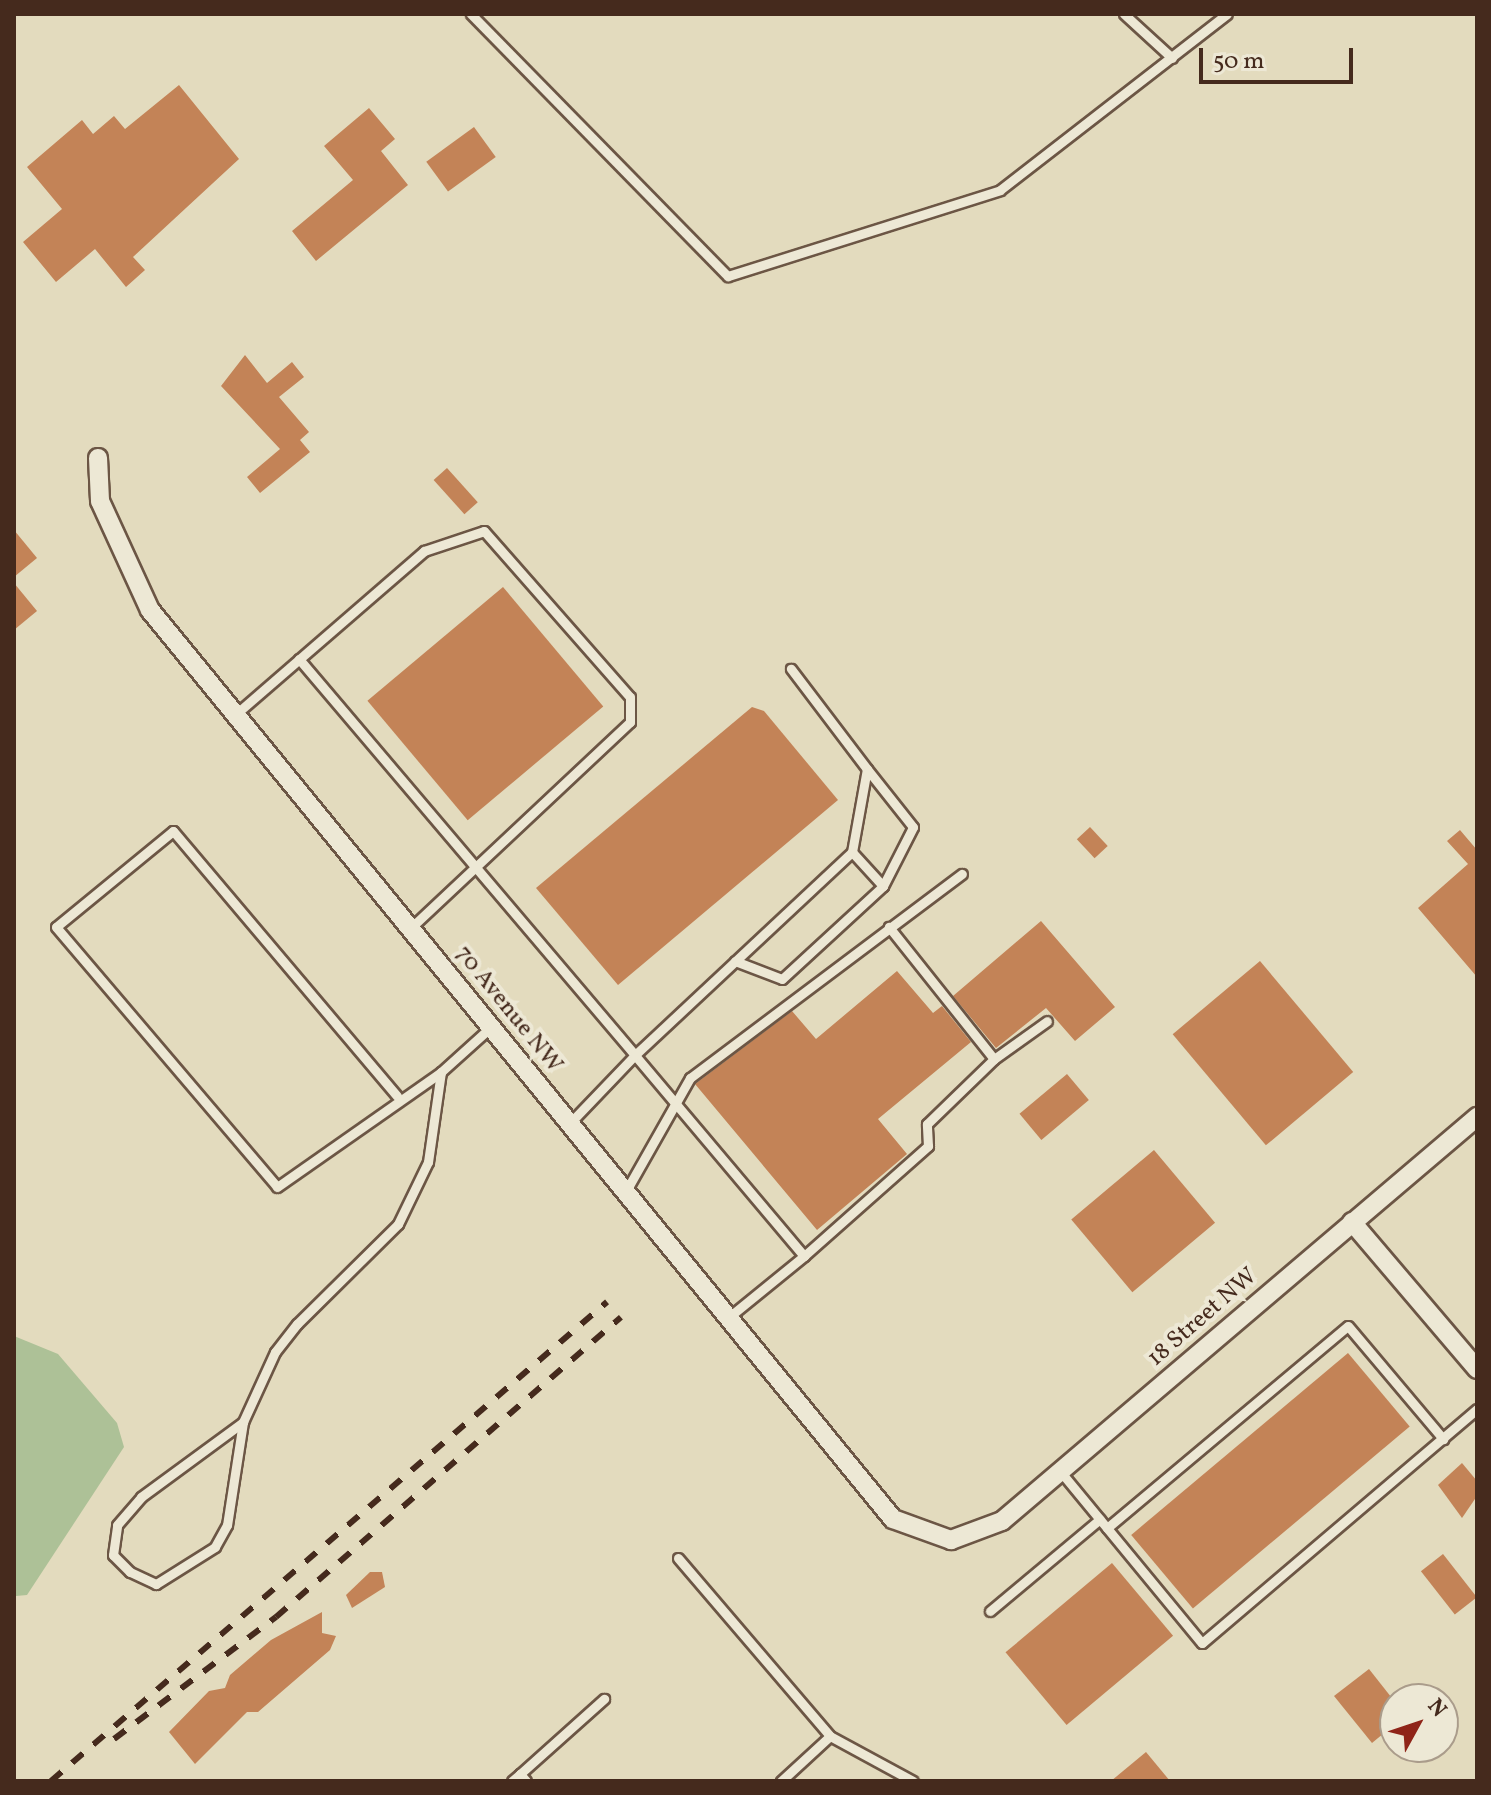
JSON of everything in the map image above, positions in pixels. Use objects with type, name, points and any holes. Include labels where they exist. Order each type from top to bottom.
[{"type":"street","name":"70 Avenue NW","points":[[98,458],[100,501],[150,610],[893,1519],[951,1540]]},
{"type":"street","name":"18 Street NW","points":[[951,1540],[1002,1521],[1477,1117]]},
{"type":"street","points":[[1352,1222],[1477,1369]]},
{"type":"lane","points":[[471,14],[728,276],[1000,190],[1227,14]]},
{"type":"lane","points":[[1124,14],[1172,58]]},
{"type":"lane","points":[[236,714],[424,551],[484,531],[630,697],[630,722],[411,928]]},
{"type":"lane","points":[[299,659],[635,1055],[675,1110],[804,1256]]},
{"type":"lane","points":[[735,961],[782,979],[883,886],[913,827],[791,669]]},
{"type":"lane","points":[[570,1123],[635,1055],[852,852],[867,769]]},
{"type":"lane","points":[[397,1096],[173,831],[56,927],[277,1187],[397,1096],[441,1072],[491,1027]]},
{"type":"lane","points":[[852,852],[883,886]]},
{"type":"lane","points":[[626,1191],[675,1110],[690,1078],[962,874]]},
{"type":"lane","points":[[889,927],[994,1059]]},
{"type":"lane","points":[[729,1317],[804,1256],[928,1146],[927,1124],[994,1059],[1047,1021]]},
{"type":"lane","points":[[243,1422],[141,1497],[117,1525],[113,1555],[130,1572],[156,1584],[215,1547],[227,1525],[243,1422],[275,1352],[297,1324],[398,1224],[428,1162],[441,1072]]},
{"type":"lane","points":[[1107,1528],[1348,1326],[1443,1439]]},
{"type":"lane","points":[[1060,1471],[1202,1643],[1477,1409]]},
{"type":"lane","points":[[990,1611],[1100,1519]]},
{"type":"lane","points":[[678,1558],[830,1736],[913,1781]]},
{"type":"lane","points":[[520,1779],[604,1699]]},
{"type":"lane","points":[[781,1781],[830,1736]]},
{"type":"green space","points":[[14,1336],[58,1354],[117,1423],[124,1447],[27,1595],[16,1596]]},
{"type":"building","points":[[179,85],[239,159],[133,257],[145,270],[126,287],[95,249],[56,282],[23,242],[62,209],[27,167],[82,120],[93,134],[114,116],[125,129]]},
{"type":"building","points":[[369,108],[395,139],[381,151],[408,185],[316,261],[292,231],[353,180],[324,146]]},
{"type":"building","points":[[474,127],[496,157],[448,192],[426,162]]},
{"type":"building","points":[[245,355],[267,383],[292,362],[304,377],[279,397],[309,432],[300,440],[310,452],[260,493],[247,477],[280,449],[221,386]]},
{"type":"building","points":[[447,468],[478,502],[464,514],[434,480]]},
{"type":"building","points":[[14,530],[37,558],[14,577]]},
{"type":"building","points":[[14,583],[37,611],[14,630]]},
{"type":"building","points":[[503,587],[603,707],[468,820],[367,701]]},
{"type":"building","points":[[752,707],[764,711],[838,800],[618,985],[536,888]]},
{"type":"building","points":[[1090,827],[1108,846],[1095,858],[1077,839]]},
{"type":"building","points":[[1460,830],[1477,850],[1477,977],[1418,908],[1468,864],[1447,841]]},
{"type":"building","points":[[1041,921],[1115,1007],[1075,1041],[1046,1008],[996,1048],[953,996]]},
{"type":"building","points":[[1260,961],[1353,1072],[1266,1145],[1173,1034]]},
{"type":"building","points":[[897,971],[933,1013],[942,1006],[971,1042],[878,1119],[907,1154],[817,1230],[695,1084],[792,1011],[816,1039]]},
{"type":"building","points":[[1067,1074],[1089,1100],[1041,1140],[1020,1114]]},
{"type":"building","points":[[1154,1150],[1215,1223],[1132,1292],[1071,1219]]},
{"type":"building","points":[[1348,1353],[1410,1427],[1193,1608],[1131,1535]]},
{"type":"building","points":[[1462,1463],[1477,1481],[1477,1496],[1462,1518],[1438,1485]]},
{"type":"building","points":[[1443,1554],[1477,1597],[1455,1615],[1421,1571]]},
{"type":"building","points":[[1112,1563],[1173,1636],[1067,1725],[1006,1652]]},
{"type":"building","points":[[370,1572],[382,1572],[385,1587],[352,1608],[346,1595]]},
{"type":"building","points":[[322,1612],[322,1633],[336,1636],[330,1650],[258,1712],[247,1712],[195,1764],[169,1732],[209,1691],[225,1688],[230,1675],[271,1640]]},
{"type":"building","points":[[1369,1669],[1380,1683],[1379,1737],[1372,1743],[1334,1696]]},
{"type":"building","points":[[1146,1752],[1170,1781],[1111,1781]]},
{"type":"railway","points":[[51,1781],[607,1302]]},
{"type":"railway","points":[[114,1739],[276,1617],[621,1317]]}]
